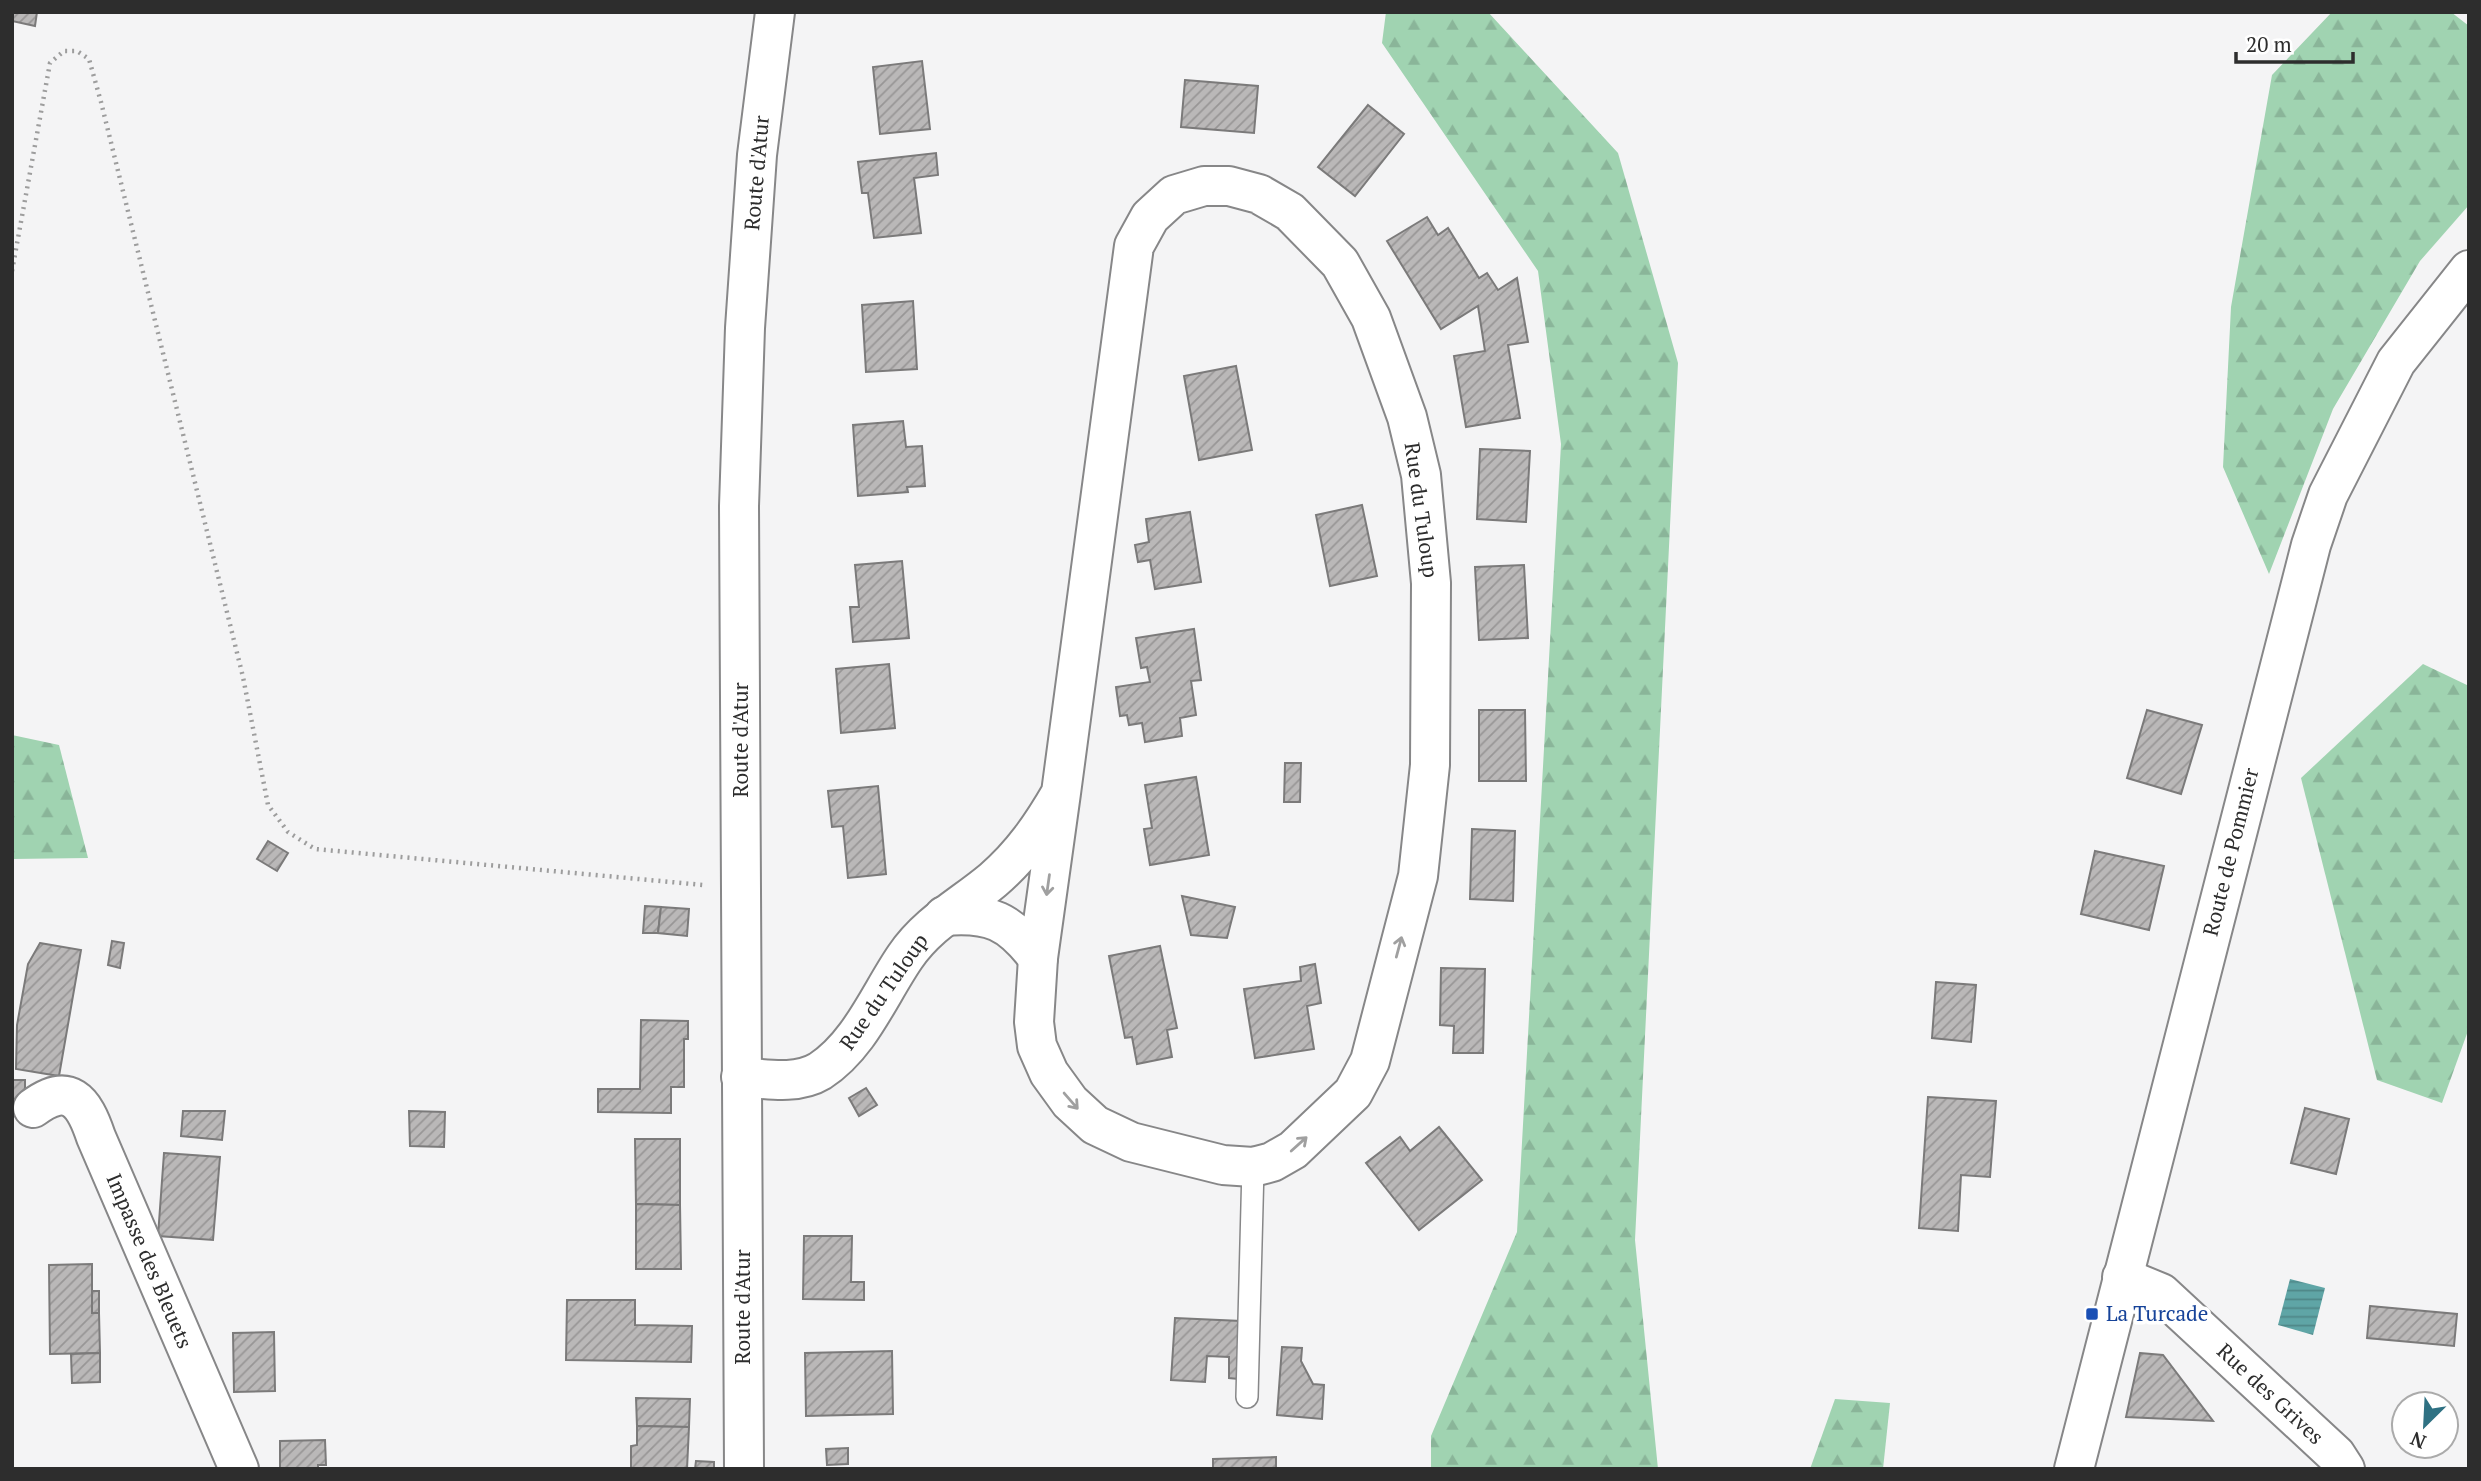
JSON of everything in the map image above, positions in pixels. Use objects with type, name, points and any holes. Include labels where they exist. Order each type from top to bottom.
[{"type":"street","name":"Route d'Atur","points":[[744,1469],[740,506],[744,342],[757,155],[775,12]]},
{"type":"street","name":"Rue du Tuloup","points":[[1204,186],[1229,186],[1259,194],[1290,212],[1340,263],[1371,318],[1407,416],[1421,475],[1431,597],[1430,765],[1418,876],[1370,1061],[1353,1094],[1293,1150],[1272,1162],[1253,1167],[1223,1166],[1131,1142],[1095,1125],[1070,1102],[1049,1073],[1037,1045],[1034,1022],[1038,958],[1060,793],[1134,246],[1150,217],[1174,195],[1204,186]]},
{"type":"street","name":"Route de Pommier","points":[[2074,1469],[2315,533],[2328,495],[2396,362],[2469,270]]},
{"type":"street","name":"Rue du Tuloup","points":[[741,1077],[794,1080],[818,1073],[835,1059],[869,1018],[905,957],[924,932],[992,881],[1019,855],[1041,827],[1060,793]]},
{"type":"street","name":"Rue du Tuloup","points":[[944,916],[966,914],[988,917],[1007,925],[1024,939],[1038,958]]},
{"type":"street","name":"Impasse des Bleuets","points":[[33,1108],[46,1098],[62,1096],[79,1101],[88,1114],[239,1469]]},
{"type":"street","name":"Rue des Grives","points":[[2122,1277],[2161,1293],[2336,1455],[2345,1469]]},
{"type":"lane","points":[[1247,1396],[1253,1167]]},
{"type":"path","points":[[12,271],[50,63],[64,51],[77,51],[89,59],[101,102],[243,677],[268,805],[288,832],[315,849],[742,889]]},
{"type":"green space","points":[[1386,12],[1488,12],[1618,153],[1678,363],[1635,1240],[1658,1469],[1431,1469],[1431,1436],[1517,1232],[1561,444],[1538,271],[1382,43]]},
{"type":"green space","points":[[2332,12],[2451,12],[2469,26],[2469,205],[2420,261],[2333,409],[2269,574],[2223,467],[2231,307],[2272,75]]},
{"type":"green space","points":[[2423,664],[2469,686],[2469,1028],[2442,1103],[2377,1080],[2301,778]]},
{"type":"green space","points":[[12,735],[59,745],[88,858],[12,859]]},
{"type":"green space","points":[[1835,1399],[1890,1403],[1883,1469],[1810,1469]]},
{"type":"water","points":[[2290,1279],[2325,1288],[2313,1335],[2278,1325]]},
{"type":"building","points":[[12,12],[37,12],[35,26],[12,21]]},
{"type":"building","points":[[922,61],[930,129],[880,134],[873,67]]},
{"type":"building","points":[[1185,80],[1258,86],[1254,133],[1181,127]]},
{"type":"building","points":[[1368,105],[1404,134],[1355,196],[1318,167]]},
{"type":"building","points":[[936,153],[938,175],[914,178],[921,233],[874,238],[868,193],[862,193],[858,162]]},
{"type":"building","points":[[1427,217],[1438,235],[1448,228],[1479,278],[1487,273],[1498,290],[1517,278],[1528,342],[1508,345],[1520,418],[1466,427],[1454,356],[1485,351],[1478,306],[1441,329],[1387,241]]},
{"type":"building","points":[[913,301],[917,369],[866,372],[862,305]]},
{"type":"building","points":[[1236,366],[1252,450],[1199,460],[1184,376]]},
{"type":"building","points":[[903,421],[906,447],[922,446],[925,486],[907,487],[908,492],[858,496],[853,425]]},
{"type":"building","points":[[1480,449],[1530,451],[1526,522],[1477,519]]},
{"type":"building","points":[[1362,505],[1377,576],[1330,586],[1316,515]]},
{"type":"building","points":[[1190,512],[1201,582],[1155,589],[1150,560],[1138,562],[1135,545],[1149,542],[1146,519]]},
{"type":"building","points":[[902,561],[909,638],[853,642],[850,607],[859,607],[855,565]]},
{"type":"building","points":[[1524,565],[1528,638],[1479,640],[1475,567]]},
{"type":"building","points":[[1194,629],[1201,680],[1191,681],[1196,715],[1180,718],[1182,736],[1145,742],[1142,723],[1129,725],[1127,715],[1120,716],[1116,687],[1150,682],[1147,667],[1141,668],[1136,638]]},
{"type":"building","points":[[889,664],[895,728],[841,733],[836,669]]},
{"type":"building","points":[[1479,710],[1525,710],[1526,781],[1479,781]]},
{"type":"building","points":[[2147,710],[2202,725],[2181,794],[2127,778]]},
{"type":"building","points":[[1285,763],[1301,763],[1300,802],[1284,802]]},
{"type":"building","points":[[1196,777],[1209,855],[1150,865],[1144,829],[1152,828],[1145,785]]},
{"type":"building","points":[[878,786],[886,874],[848,878],[843,826],[832,827],[828,791]]},
{"type":"building","points":[[1472,829],[1515,831],[1513,901],[1470,899]]},
{"type":"building","points":[[268,841],[288,853],[277,871],[257,859]]},
{"type":"building","points":[[2095,851],[2164,866],[2149,930],[2081,914]]},
{"type":"building","points":[[1182,896],[1235,907],[1227,938],[1191,935]]},
{"type":"building","points":[[645,906],[661,907],[658,933],[643,933]]},
{"type":"building","points":[[661,907],[689,909],[687,936],[658,933]]},
{"type":"building","points":[[112,941],[124,943],[120,968],[108,965]]},
{"type":"building","points":[[40,943],[81,950],[59,1076],[16,1069],[17,1025],[28,964]]},
{"type":"building","points":[[1160,946],[1177,1028],[1167,1030],[1172,1057],[1137,1064],[1132,1037],[1125,1038],[1109,956]]},
{"type":"building","points":[[1315,964],[1321,1003],[1307,1006],[1314,1049],[1255,1058],[1244,989],[1301,981],[1300,967]]},
{"type":"building","points":[[1441,968],[1485,969],[1483,1053],[1453,1053],[1454,1026],[1440,1025]]},
{"type":"building","points":[[1936,982],[1976,985],[1971,1042],[1932,1038]]},
{"type":"building","points":[[641,1020],[688,1021],[688,1039],[684,1039],[684,1087],[671,1087],[671,1113],[598,1112],[598,1089],[640,1089]]},
{"type":"building","points":[[12,1080],[25,1080],[25,1099],[12,1099]]},
{"type":"building","points":[[866,1088],[877,1105],[859,1116],[849,1098]]},
{"type":"building","points":[[1928,1097],[1996,1101],[1990,1177],[1961,1175],[1958,1231],[1919,1228]]},
{"type":"building","points":[[2305,1108],[2349,1119],[2336,1174],[2291,1163]]},
{"type":"building","points":[[183,1111],[225,1111],[222,1140],[181,1136]]},
{"type":"building","points":[[409,1111],[445,1112],[444,1147],[410,1146]]},
{"type":"building","points":[[1439,1127],[1482,1180],[1419,1230],[1366,1163],[1400,1137],[1410,1151]]},
{"type":"building","points":[[635,1139],[680,1139],[680,1205],[636,1204]]},
{"type":"building","points":[[164,1153],[220,1157],[213,1240],[158,1236]]},
{"type":"building","points":[[636,1204],[680,1205],[681,1269],[636,1269]]},
{"type":"building","points":[[804,1236],[852,1236],[851,1282],[864,1282],[864,1300],[803,1299]]},
{"type":"building","points":[[92,1264],[92,1313],[99,1313],[100,1353],[50,1354],[49,1265]]},
{"type":"building","points":[[92,1291],[99,1291],[99,1313],[92,1313]]},
{"type":"building","points":[[567,1300],[635,1300],[635,1325],[692,1326],[691,1362],[566,1360]]},
{"type":"building","points":[[2370,1306],[2457,1314],[2454,1346],[2367,1338]]},
{"type":"building","points":[[1175,1318],[1241,1321],[1238,1379],[1229,1378],[1229,1357],[1207,1356],[1205,1382],[1171,1380]]},
{"type":"building","points":[[274,1332],[275,1391],[234,1392],[233,1333]]},
{"type":"building","points":[[1282,1347],[1302,1348],[1301,1361],[1313,1384],[1324,1385],[1322,1419],[1277,1415]]},
{"type":"building","points":[[892,1351],[893,1414],[806,1416],[805,1353]]},
{"type":"building","points":[[100,1353],[100,1382],[72,1383],[71,1354]]},
{"type":"building","points":[[2140,1353],[2163,1355],[2213,1421],[2126,1417]]},
{"type":"building","points":[[636,1398],[690,1399],[689,1427],[637,1426]]},
{"type":"building","points":[[637,1426],[689,1427],[687,1469],[631,1469],[631,1446],[637,1445]]},
{"type":"building","points":[[325,1440],[326,1465],[318,1465],[318,1469],[280,1469],[280,1441]]},
{"type":"building","points":[[848,1448],[848,1464],[827,1465],[826,1449]]},
{"type":"building","points":[[1276,1457],[1276,1469],[1213,1469],[1213,1459]]},
{"type":"building","points":[[696,1461],[714,1462],[714,1469],[695,1469]]},
{"type":"place","name":"La Turcade","points":[[2092,1314]]}]
